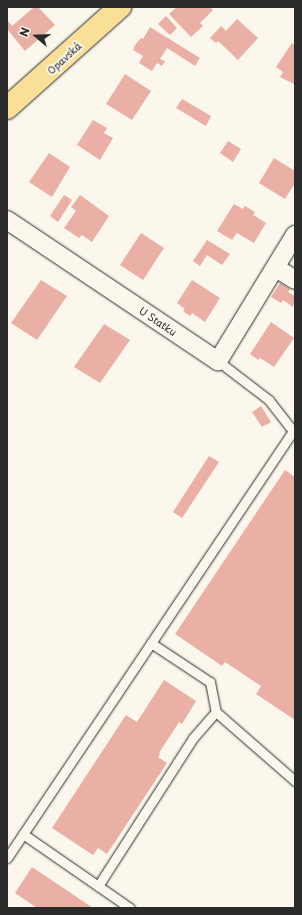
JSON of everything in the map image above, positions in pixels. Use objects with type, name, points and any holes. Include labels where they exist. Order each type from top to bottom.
[{"type":"main road","name":"Opavská","points":[[7,108],[120,7]]},
{"type":"street","name":"U Statku","points":[[7,220],[218,361]]},
{"type":"street","points":[[218,361],[295,235]]},
{"type":"street","points":[[276,268],[295,280]]},
{"type":"lane","points":[[7,858],[294,431],[269,400],[218,361]]},
{"type":"lane","points":[[151,643],[210,682],[216,712],[295,781]]},
{"type":"lane","points":[[98,886],[193,738],[216,712]]},
{"type":"lane","points":[[23,834],[130,908]]},
{"type":"building","points":[[34,7],[38,7],[55,25],[25,51],[7,29],[7,20],[12,26]]},
{"type":"building","points":[[177,7],[210,7],[213,10],[200,23],[203,26],[191,37],[169,14]]},
{"type":"building","points":[[166,16],[177,28],[170,35],[158,24]]},
{"type":"building","points":[[237,19],[258,38],[238,60],[218,41],[216,43],[210,38],[221,26],[226,31]]},
{"type":"building","points":[[150,27],[200,58],[195,66],[167,48],[160,59],[165,61],[162,66],[157,63],[152,71],[139,63],[143,56],[133,50],[141,38],[143,39]]},
{"type":"building","points":[[292,43],[295,45],[294,84],[280,77],[283,72],[276,67]]},
{"type":"building","points":[[125,74],[151,91],[132,120],[106,104]]},
{"type":"building","points":[[182,99],[211,116],[206,126],[176,108]]},
{"type":"building","points":[[93,120],[107,128],[104,133],[113,138],[100,160],[77,145]]},
{"type":"building","points":[[228,141],[241,149],[233,162],[220,153]]},
{"type":"building","points":[[49,153],[70,167],[52,197],[29,182]]},
{"type":"building","points":[[274,158],[295,171],[295,183],[285,199],[259,183]]},
{"type":"building","points":[[64,195],[72,200],[58,222],[50,216]]},
{"type":"building","points":[[80,195],[109,216],[92,242],[82,235],[79,238],[64,228],[76,211],[71,207]]},
{"type":"building","points":[[234,204],[243,209],[245,206],[255,212],[253,215],[266,223],[254,243],[237,233],[232,240],[217,231]]},
{"type":"building","points":[[141,233],[164,248],[143,280],[120,265]]},
{"type":"building","points":[[207,240],[230,254],[222,265],[207,255],[200,266],[193,261]]},
{"type":"building","points":[[41,280],[67,296],[37,340],[11,323]]},
{"type":"building","points":[[192,280],[220,298],[205,322],[192,313],[190,316],[183,311],[185,309],[177,303]]},
{"type":"building","points":[[280,283],[290,289],[288,292],[295,296],[293,307],[283,300],[281,303],[271,297]]},
{"type":"building","points":[[271,322],[294,338],[274,367],[260,358],[258,360],[250,354]]},
{"type":"building","points":[[104,324],[130,340],[100,383],[74,367]]},
{"type":"building","points":[[261,406],[271,422],[262,427],[252,412]]},
{"type":"building","points":[[209,456],[219,462],[182,518],[173,512]]},
{"type":"building","points":[[285,470],[295,477],[295,720],[256,694],[261,686],[225,662],[222,666],[175,634]]},
{"type":"building","points":[[164,680],[196,701],[182,724],[179,722],[159,753],[160,754],[158,757],[167,763],[107,854],[98,848],[93,855],[52,828],[126,715],[137,722]]},
{"type":"building","points":[[32,867],[93,908],[37,908],[15,893]]}]
